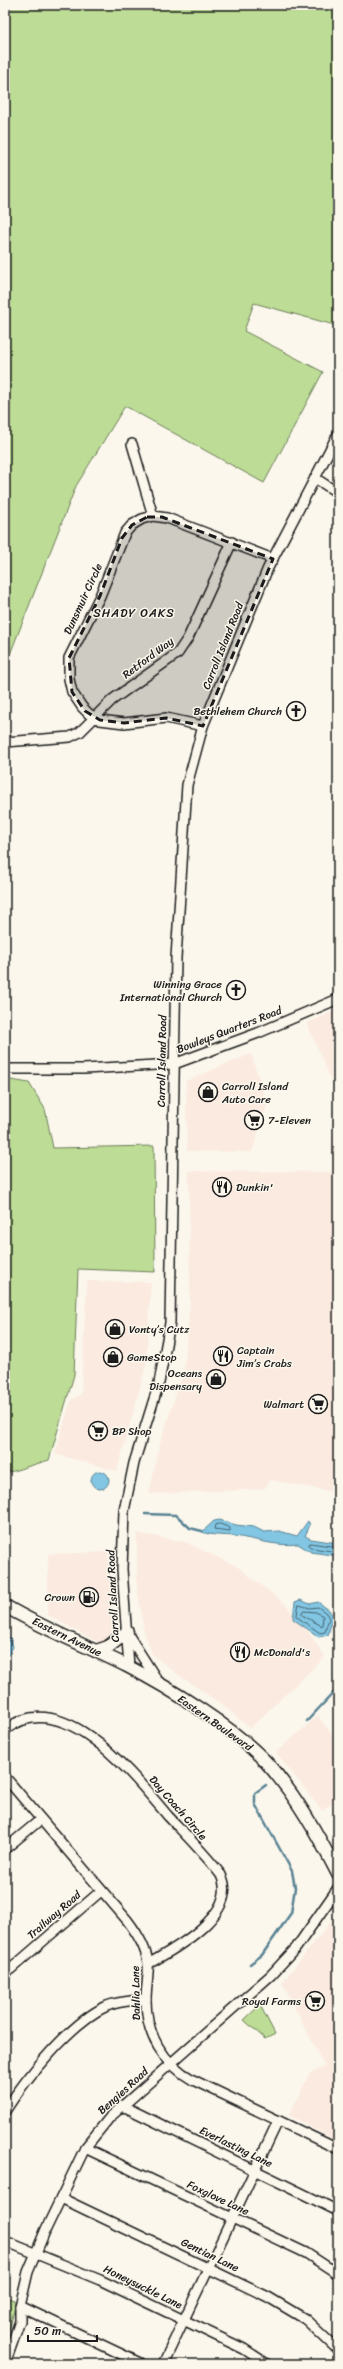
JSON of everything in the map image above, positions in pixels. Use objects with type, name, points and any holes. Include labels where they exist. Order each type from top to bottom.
[{"type":"main road","name":"Eastern Avenue","points":[[5,1606],[129,1667]]},
{"type":"main road","points":[[96,1651],[108,1647],[127,1632]]},
{"type":"main road","name":"Eastern Boulevard","points":[[129,1667],[161,1685],[218,1722],[249,1745],[266,1762],[301,1807],[338,1874]]},
{"type":"street","name":"Carroll Island Road","points":[[129,1667],[122,1569],[124,1511],[134,1463],[159,1383],[170,1322],[176,958],[184,804],[190,770],[203,726],[272,559],[338,434]]},
{"type":"street","points":[[132,444],[153,516],[174,520],[272,559]]},
{"type":"street","points":[[315,478],[338,493]]},
{"type":"street","name":"Dunsmuir Circle","points":[[93,717],[82,707],[72,692],[69,679],[69,658],[100,596],[125,533],[137,521],[153,516]]},
{"type":"street","name":"Retford Way","points":[[5,742],[70,737],[80,732],[93,717],[112,700],[178,653],[188,638],[232,542]]},
{"type":"street","points":[[93,717],[118,723],[166,718],[203,726]]},
{"type":"street","name":"Bowleys Quarters Road","points":[[5,1069],[77,1069],[174,1064],[258,1033],[338,999]]},
{"type":"street","points":[[127,1632],[161,1685]]},
{"type":"street","name":"Day Coach Circle","points":[[5,1730],[20,1720],[41,1716],[66,1724],[94,1740],[128,1768],[221,1875],[225,1891],[220,1906],[212,1916],[189,1939],[148,1964]]},
{"type":"street","name":"Dahlia Lane","points":[[5,1777],[134,1930],[144,1947],[148,1964],[146,1999],[147,2018],[152,2036],[163,2054],[193,2080],[338,2149]]},
{"type":"street","points":[[5,1849],[40,1820]]},
{"type":"street","name":"Bengies Road","points":[[8,2363],[20,2321],[20,2306],[28,2272],[85,2148],[110,2117],[172,2063],[285,1960],[338,1888]]},
{"type":"street","name":"Trailway Road","points":[[5,1974],[101,1891]]},
{"type":"street","points":[[5,2112],[33,2072],[81,2025],[106,2007],[146,1999]]},
{"type":"street","name":"Everlasting Lane","points":[[123,2106],[338,2211]]},
{"type":"street","points":[[164,2364],[231,2217],[278,2121]]},
{"type":"street","name":"Foxglove Lane","points":[[85,2148],[306,2253],[338,2274]]},
{"type":"street","name":"Gentian Lane","points":[[61,2198],[268,2297],[298,2315],[322,2333],[338,2350]]},
{"type":"street","name":"Honeysuckle Lane","points":[[5,2241],[36,2252],[100,2280],[244,2349],[267,2364]]},
{"type":"street","points":[[20,2306],[142,2364]]},
{"type":"highlighted area","points":[[147,517],[162,517],[273,559],[203,726],[166,718],[124,723],[100,720],[85,711],[72,692],[69,658],[100,596],[122,538],[132,525]]},
{"type":"shaded area","points":[[338,1010],[338,1097],[307,1023]]},
{"type":"shaded area","points":[[251,1054],[267,1105],[252,1152],[187,1151],[186,1081]]},
{"type":"shaded area","points":[[338,1099],[338,1155],[331,1154]]},
{"type":"shaded area","points":[[189,1171],[338,1172],[338,1493],[271,1480],[264,1489],[149,1494],[160,1444],[184,1370],[190,1302]]},
{"type":"shaded area","points":[[87,1281],[151,1282],[146,1366],[117,1471],[55,1454],[71,1400],[81,1394]]},
{"type":"shaded area","points":[[137,1533],[185,1542],[238,1567],[286,1605],[307,1630],[325,1657],[250,1728],[220,1703],[177,1674],[152,1654],[144,1631],[137,1586]]},
{"type":"shaded area","points":[[108,1552],[114,1630],[103,1645],[48,1615],[48,1554]]},
{"type":"shaded area","points":[[318,1716],[338,1743],[338,1799],[322,1811],[276,1752]]},
{"type":"shaded area","points":[[338,1913],[338,2142],[289,2115],[310,2073],[325,2067],[282,1983]]},
{"type":"green space","points":[[5,5],[332,5],[338,16],[338,326],[254,303],[244,331],[323,372],[264,483],[125,406],[76,486],[5,667]]},
{"type":"green space","points":[[5,1079],[29,1083],[45,1109],[53,1148],[154,1146],[155,1272],[78,1269],[74,1375],[49,1460],[10,1472],[5,1469]]},
{"type":"green space","points":[[260,2005],[275,2034],[265,2039],[244,2020]]},
{"type":"green space","points":[[5,2297],[14,2300],[15,2307],[5,2346]]},
{"type":"water","points":[[100,1471],[106,1474],[109,1480],[106,1486],[100,1489],[94,1486],[91,1480],[94,1474]]},
{"type":"water","points":[[220,1520],[236,1525],[254,1527],[264,1532],[279,1531],[297,1536],[308,1521],[310,1525],[305,1536],[311,1539],[338,1543],[338,1556],[311,1552],[298,1544],[274,1544],[234,1536],[214,1535],[202,1532],[214,1521]]},
{"type":"water","points":[[300,1600],[310,1604],[318,1602],[329,1610],[333,1616],[328,1635],[319,1637],[293,1619],[295,1602]]},
{"type":"water","points":[[5,1633],[11,1639],[13,1647],[5,1661]]},
{"type":"waterway","points":[[145,1514],[176,1515],[190,1528],[202,1531]]},
{"type":"waterway","points":[[307,1721],[338,1688]]},
{"type":"waterway","points":[[250,1964],[262,1955],[291,1913],[295,1888],[292,1871],[255,1804],[255,1793],[266,1785]]},
{"type":"place","name":"Bethlehem Church","points":[[296,711]]},
{"type":"place","name":"Winning Grace International Church","points":[[236,990]]},
{"type":"place","name":"Carroll Island Auto Care","points":[[208,1092]]},
{"type":"place","name":"7-Eleven","points":[[254,1120]]},
{"type":"place","name":"Dunkin'","points":[[222,1187]]},
{"type":"place","name":"Vonty’s Cutz","points":[[115,1329]]},
{"type":"place","name":"Captain Jim’s Crabs","points":[[223,1356]]},
{"type":"place","name":"GameStop","points":[[113,1357]]},
{"type":"place","name":"Oceans Dispensary","points":[[216,1379]]},
{"type":"place","name":"Walmart","points":[[318,1404]]},
{"type":"place","name":"BP Shop","points":[[98,1431]]},
{"type":"place","name":"Crown","points":[[89,1597]]},
{"type":"place","name":"McDonald's","points":[[240,1652]]},
{"type":"place","name":"Royal Farms","points":[[315,2001]]},
{"type":"district","name":"SHADY OAKS","points":[[134,613]]}]
